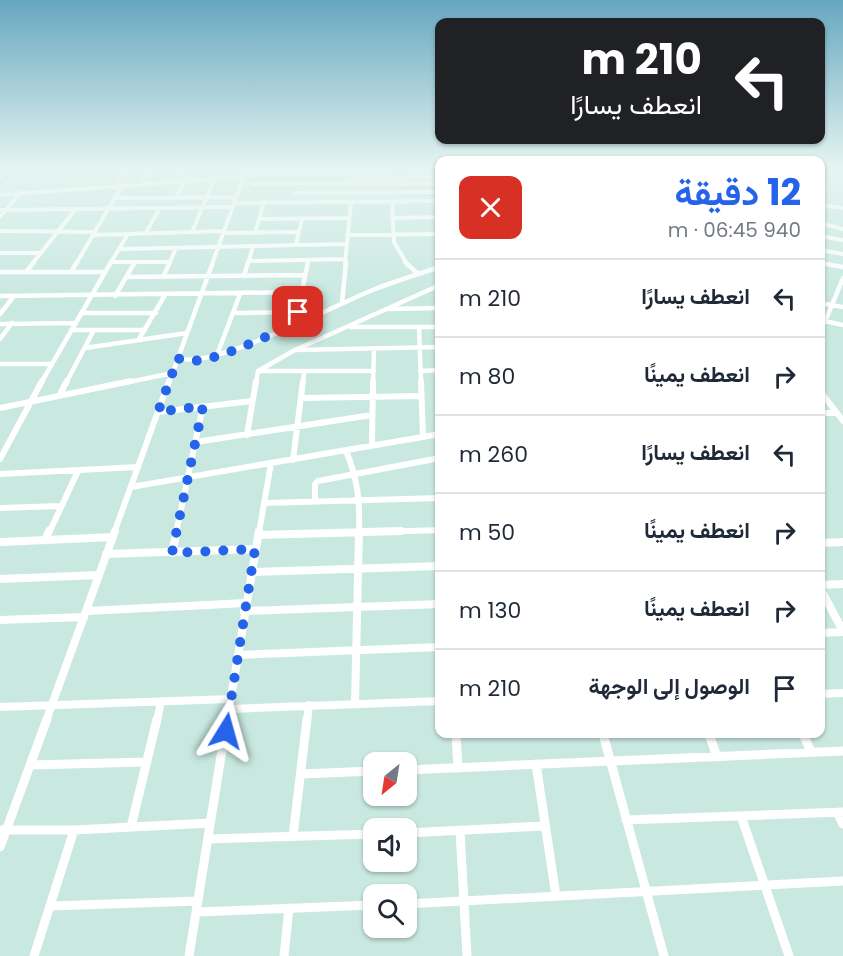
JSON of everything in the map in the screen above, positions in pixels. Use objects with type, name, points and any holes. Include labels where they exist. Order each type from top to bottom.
[{"type":"street","points":[[26,272],[73,213]]},
{"type":"street","points":[[71,272],[108,213]]},
{"type":"street","points":[[145,234],[157,213]]},
{"type":"street","points":[[192,232],[200,213]]},
{"type":"street","points":[[0,846],[3,830],[30,765],[231,213]]},
{"type":"street","points":[[255,233],[262,213]]},
{"type":"street","points":[[342,303],[349,213]]},
{"type":"street","points":[[392,213],[395,251],[418,274]]},
{"type":"street","points":[[392,218],[435,217]]},
{"type":"street","points":[[260,219],[348,218]]},
{"type":"street","points":[[296,245],[302,219]]},
{"type":"street","points":[[825,224],[843,229]]},
{"type":"street","points":[[0,231],[59,231],[95,234],[299,232]]},
{"type":"street","points":[[0,459],[51,363],[128,234]]},
{"type":"street","points":[[347,235],[435,234]]},
{"type":"street","points":[[825,237],[843,240]]},
{"type":"street","points":[[120,249],[346,244]]},
{"type":"street","points":[[244,276],[253,246]]},
{"type":"street","points":[[163,277],[176,248]]},
{"type":"street","points":[[825,251],[843,254]]},
{"type":"street","points":[[0,253],[41,253]]},
{"type":"street","points":[[249,261],[345,259]]},
{"type":"street","points":[[295,324],[308,260]]},
{"type":"street","points":[[111,262],[170,261]]},
{"type":"street","points":[[116,296],[135,262]]},
{"type":"street","points":[[825,264],[843,267]]},
{"type":"street","points":[[178,358],[192,361],[217,356],[342,303],[435,269]]},
{"type":"street","points":[[0,272],[105,272]]},
{"type":"street","points":[[126,277],[305,275]]},
{"type":"street","points":[[825,317],[843,278]]},
{"type":"street","points":[[247,435],[258,371],[295,350],[435,287]]},
{"type":"street","points":[[0,296],[303,292]]},
{"type":"street","points":[[217,356],[240,294]]},
{"type":"street","points":[[139,339],[165,295]]},
{"type":"street","points":[[0,314],[14,296]]},
{"type":"street","points":[[825,304],[843,307]]},
{"type":"street","points":[[385,310],[435,308]]},
{"type":"street","points":[[233,313],[298,312]]},
{"type":"street","points":[[81,313],[156,313]]},
{"type":"street","points":[[825,321],[843,325]]},
{"type":"street","points":[[0,339],[12,323]]},
{"type":"street","points":[[0,324],[75,323]]},
{"type":"street","points":[[347,327],[435,327]]},
{"type":"street","points":[[419,327],[423,436]]},
{"type":"street","points":[[71,330],[145,330]]},
{"type":"street","points":[[60,394],[94,330]]},
{"type":"street","points":[[85,348],[187,333]]},
{"type":"street","points":[[295,350],[435,347]]},
{"type":"street","points":[[372,446],[374,349]]},
{"type":"street","points":[[0,364],[51,363]]},
{"type":"street","points":[[420,371],[435,370]]},
{"type":"street","points":[[258,371],[304,373],[374,371]]},
{"type":"street","points":[[0,408],[60,394],[173,373]]},
{"type":"street","points":[[294,460],[304,373]]},
{"type":"street","points":[[301,398],[372,395],[421,396]]},
{"type":"street","points":[[825,397],[843,422]]},
{"type":"street","points":[[158,412],[252,401]]},
{"type":"street","points":[[172,553],[203,406]]},
{"type":"street","points":[[825,413],[837,413]]},
{"type":"street","points":[[196,442],[297,429],[372,416]]},
{"type":"street","points":[[131,487],[435,434]]},
{"type":"street","points":[[346,451],[356,475],[360,501],[356,569],[355,704]]},
{"type":"street","points":[[315,501],[315,484],[318,481],[435,459]]},
{"type":"street","points":[[189,956],[245,607],[272,464]]},
{"type":"street","points":[[0,474],[138,467]]},
{"type":"street","points":[[45,540],[78,471]]},
{"type":"street","points":[[264,502],[435,498]]},
{"type":"street","points":[[0,508],[61,506]]},
{"type":"street","points":[[258,535],[435,530]]},
{"type":"street","points":[[1,543],[113,537]]},
{"type":"street","points":[[825,543],[843,542]]},
{"type":"street","points":[[106,555],[255,549]]},
{"type":"street","points":[[252,572],[435,566]]},
{"type":"street","points":[[0,579],[99,575]]},
{"type":"street","points":[[825,586],[843,584]]},
{"type":"street","points":[[825,597],[843,632],[825,633]]},
{"type":"street","points":[[0,620],[245,607],[435,604]]},
{"type":"street","points":[[238,655],[435,647]]},
{"type":"street","points":[[825,693],[843,693]]},
{"type":"street","points":[[0,707],[230,699]]},
{"type":"street","points":[[230,709],[435,701]]},
{"type":"street","points":[[131,827],[161,702]]},
{"type":"street","points":[[293,836],[309,705]]},
{"type":"street","points":[[456,738],[458,768]]},
{"type":"street","points":[[604,738],[663,956]]},
{"type":"street","points":[[710,738],[717,757]]},
{"type":"street","points":[[805,738],[811,752]]},
{"type":"street","points":[[417,770],[843,751]]},
{"type":"street","points":[[30,765],[147,762]]},
{"type":"street","points":[[536,764],[556,896]]},
{"type":"street","points":[[301,774],[363,771]]},
{"type":"street","points":[[626,820],[840,812],[843,824]]},
{"type":"street","points":[[741,816],[789,956]]},
{"type":"street","points":[[3,830],[74,830],[210,823]]},
{"type":"street","points":[[417,833],[545,826]]},
{"type":"street","points":[[34,956],[74,830]]},
{"type":"street","points":[[460,831],[467,956]]},
{"type":"street","points":[[208,839],[363,834]]},
{"type":"street","points":[[417,904],[843,881]]},
{"type":"street","points":[[51,906],[198,901]]},
{"type":"street","points":[[196,912],[363,905]]},
{"type":"street","points":[[284,956],[289,908]]},
{"type":"route","points":[[226,731],[255,549],[172,553],[203,406],[158,412],[178,358],[181,361],[204,360],[226,353],[295,324],[298,312]]}]
